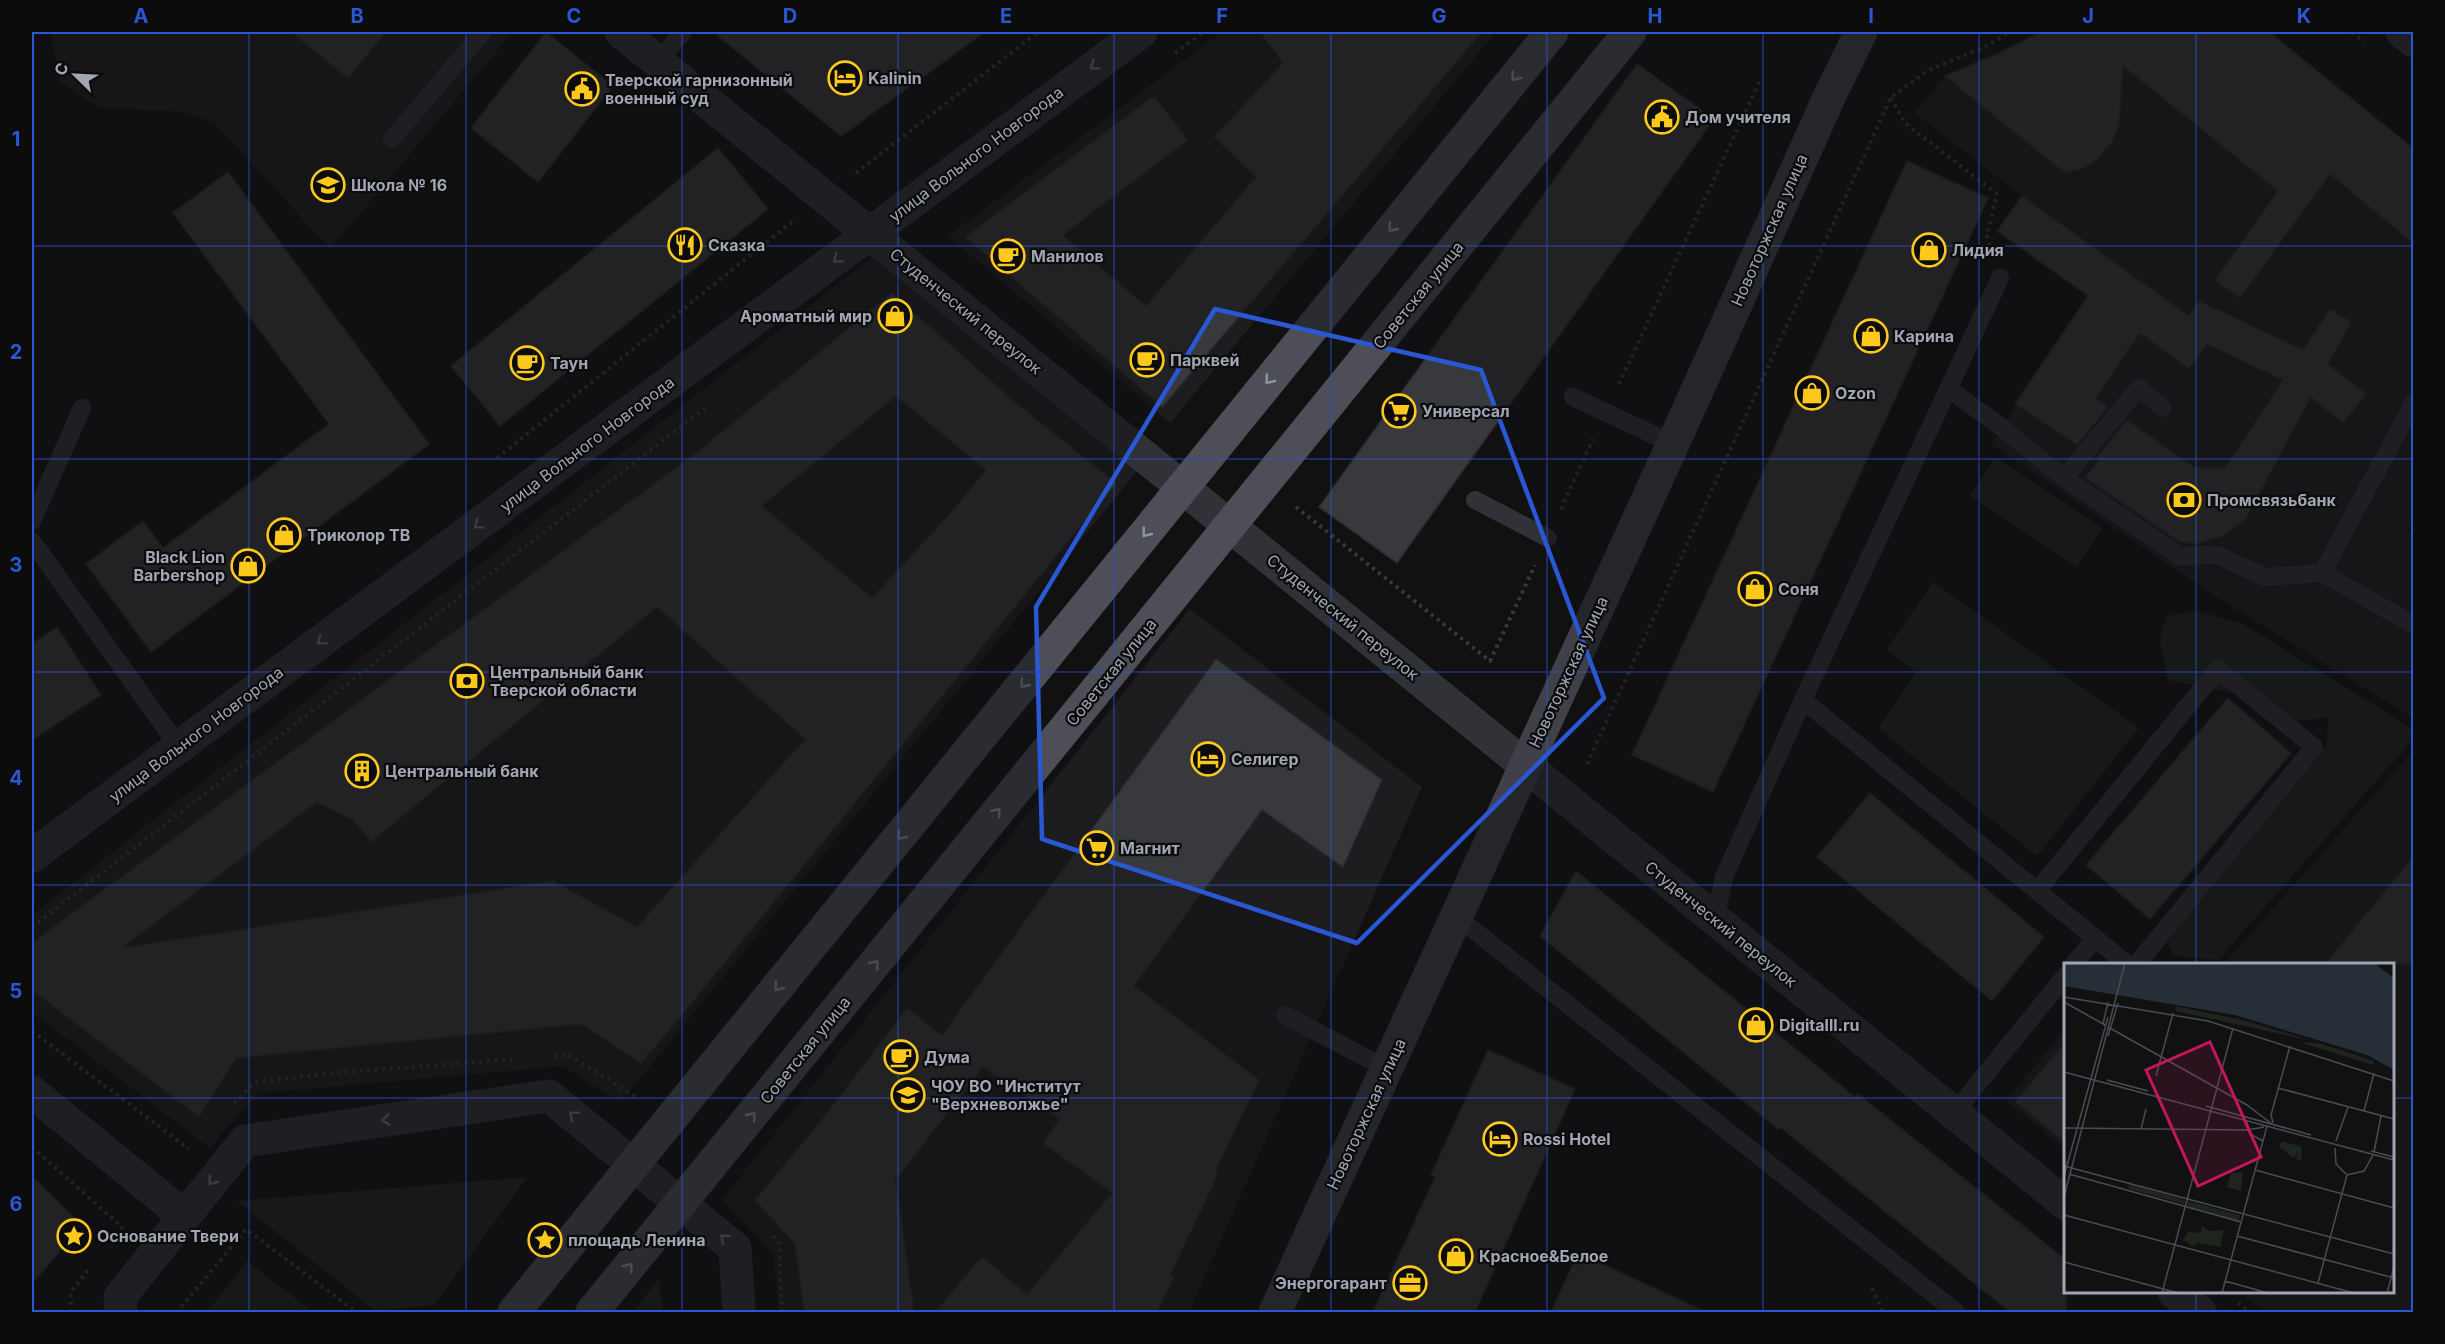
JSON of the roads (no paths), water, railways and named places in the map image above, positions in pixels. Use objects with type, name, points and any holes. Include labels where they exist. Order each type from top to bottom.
[{"type":"main road","points":[[514,1312],[1552,32]]},
{"type":"main road","name":"Советская улица","points":[[592,1312],[1630,32]]},
{"type":"main road","name":"Новоторжская улица","points":[[1275,1312],[1673,444],[1831,93],[1861,32]]},
{"type":"street","name":"Студенческий переулок","points":[[621,32],[2064,1201]]},
{"type":"street","name":"улица Вольного Новгорода","points":[[32,856],[1141,32]]},
{"type":"street","points":[[2402,32],[2414,41]]},
{"type":"street","points":[[121,1312],[120,1297],[245,1141],[549,1096],[735,1248],[739,1312]]},
{"type":"street","points":[[34,1099],[184,1216]]},
{"type":"street","points":[[2175,1293],[2200,1312]]},
{"type":"lane","points":[[392,139],[483,32]]},
{"type":"lane","points":[[658,61],[683,32]]},
{"type":"lane","points":[[1715,919],[1724,877],[1803,700],[2000,278]]},
{"type":"lane","points":[[2064,478],[2139,388],[2163,408]]},
{"type":"lane","points":[[1949,389],[2064,478],[2180,556],[2217,555],[2265,577],[2322,573],[2414,625]]},
{"type":"lane","points":[[1573,397],[1673,444]]},
{"type":"lane","points":[[2322,573],[2414,402]]},
{"type":"lane","points":[[32,521],[82,408]]},
{"type":"lane","points":[[1475,500],[1548,538]]},
{"type":"lane","points":[[32,541],[179,747]]},
{"type":"lane","points":[[2037,891],[2218,669],[2314,747],[2138,963]]},
{"type":"lane","points":[[1803,700],[2126,963]]},
{"type":"lane","points":[[1456,916],[1956,1312]]},
{"type":"lane","points":[[2075,963],[2095,938]]},
{"type":"lane","points":[[1954,1113],[2064,977]]},
{"type":"lane","points":[[1285,1015],[1387,1069]]},
{"type":"place","name":"Kalinin","points":[[845,78]]},
{"type":"place","name":"Тверской гарнизонный военный суд","points":[[582,89]]},
{"type":"place","name":"Дом учителя","points":[[1662,117]]},
{"type":"place","name":"Школа № 16","points":[[328,185]]},
{"type":"place","name":"Сказка","points":[[685,245]]},
{"type":"place","name":"Лидия","points":[[1929,250]]},
{"type":"place","name":"Манилов","points":[[1008,256]]},
{"type":"place","name":"Ароматный мир","points":[[895,316]]},
{"type":"place","name":"Карина","points":[[1871,336]]},
{"type":"place","name":"Парквей","points":[[1147,360]]},
{"type":"place","name":"Таун","points":[[527,363]]},
{"type":"place","name":"Ozon","points":[[1812,393]]},
{"type":"place","name":"Универсал","points":[[1399,411]]},
{"type":"place","name":"Промсвязьбанк","points":[[2184,500]]},
{"type":"place","name":"Триколор ТВ","points":[[284,535]]},
{"type":"place","name":"Black Lion Barbershop","points":[[248,566]]},
{"type":"place","name":"Соня","points":[[1755,589]]},
{"type":"place","name":"Центральный банк Тверской области","points":[[467,681]]},
{"type":"place","name":"Селигер","points":[[1208,759]]},
{"type":"place","name":"Центральный банк","points":[[362,771]]},
{"type":"place","name":"Магнит","points":[[1097,848]]},
{"type":"place","name":"Digitalll.ru","points":[[1756,1025]]},
{"type":"place","name":"Дума","points":[[901,1057]]},
{"type":"place","name":"ЧОУ ВО \"Институт \"Верхневолжье\"","points":[[908,1095]]},
{"type":"place","name":"Rossi Hotel","points":[[1500,1139]]},
{"type":"place","name":"Основание Твери","points":[[74,1236]]},
{"type":"place","name":"площадь Ленина","points":[[545,1240]]},
{"type":"place","name":"Красное&Белое","points":[[1456,1256]]},
{"type":"place","name":"Энергогарант","points":[[1410,1283]]}]
